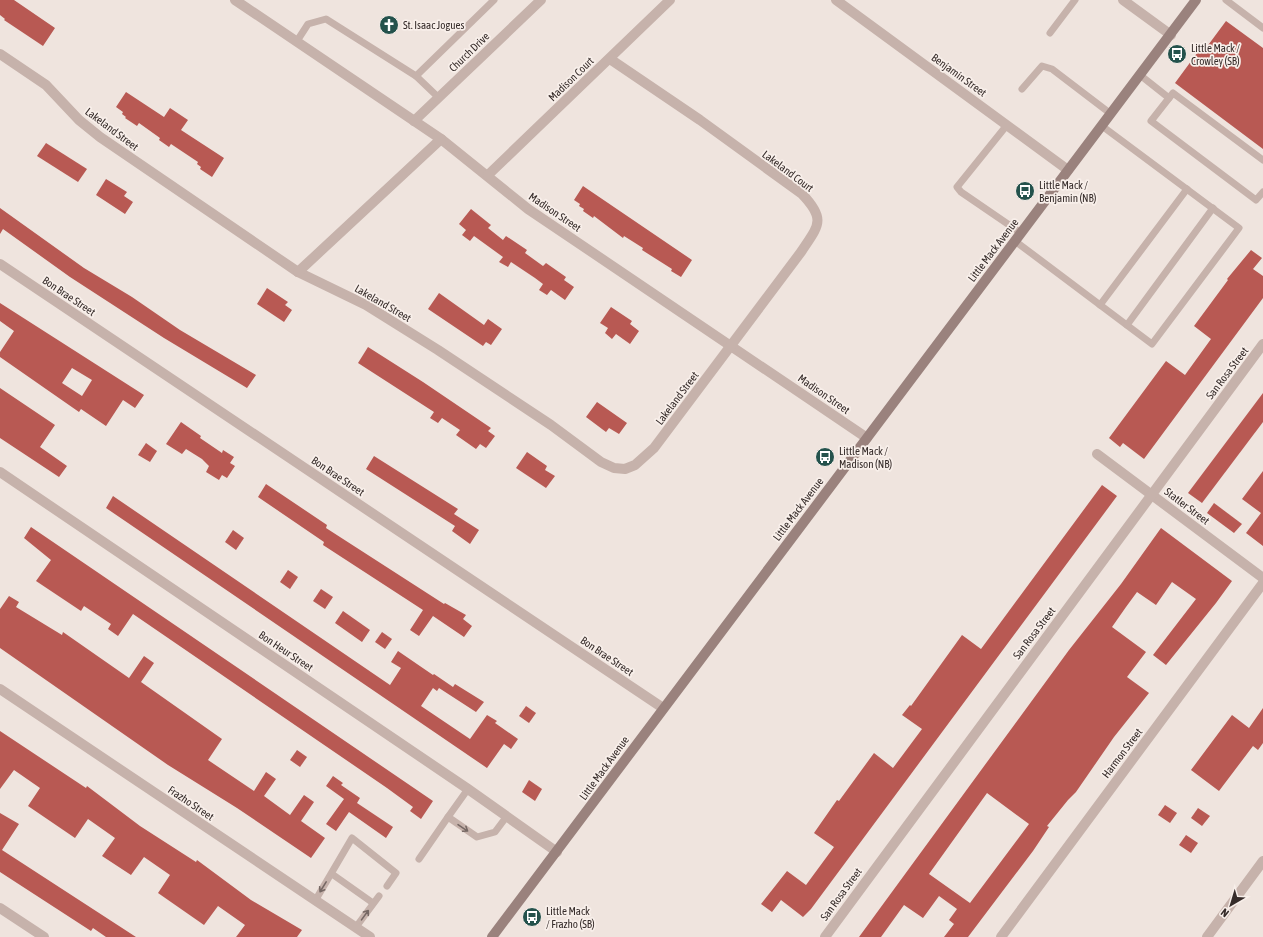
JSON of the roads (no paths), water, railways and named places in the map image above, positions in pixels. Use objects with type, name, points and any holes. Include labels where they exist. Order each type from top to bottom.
[{"type":"main road","name":"Little Mack Avenue","points":[[492,937],[1196,0]]},
{"type":"street","name":"Madison Street","points":[[235,0],[442,139],[528,209],[867,438]]},
{"type":"street","name":"Church Drive","points":[[414,121],[541,0]]},
{"type":"street","name":"Madison Court","points":[[488,175],[670,0]]},
{"type":"street","name":"Benjamin Street","points":[[836,0],[1068,170]]},
{"type":"street","points":[[1123,0],[1171,35]]},
{"type":"street","name":"Lakeland Street","points":[[0,54],[46,86],[79,120],[100,137],[298,272],[366,305],[438,350],[551,425],[601,462],[614,468],[625,469],[644,458],[676,420],[732,346]]},
{"type":"street","name":"Lakeland Court","points":[[610,59],[700,120],[802,194],[812,204],[818,214],[815,230],[732,346]]},
{"type":"street","points":[[298,272],[442,139]]},
{"type":"street","name":"Bon Brae Street","points":[[0,264],[663,708]]},
{"type":"street","name":"San Rosa Street","points":[[825,937],[1263,344]]},
{"type":"street","name":"Statler Street","points":[[1097,454],[1263,578]]},
{"type":"street","name":"Bon Heur Street","points":[[0,472],[468,789],[557,852]]},
{"type":"street","name":"Harmon Street","points":[[1001,937],[1263,583]]},
{"type":"street","name":"Frazho Street","points":[[0,689],[370,937]]},
{"type":"street","points":[[1207,937],[1263,861]]},
{"type":"street","points":[[0,908],[44,937]]},
{"type":"lane","points":[[416,76],[494,0]]},
{"type":"lane","points":[[1050,33],[1075,0]]},
{"type":"lane","points":[[1226,0],[1263,28]]},
{"type":"lane","points":[[296,41],[308,24],[326,19],[416,76],[439,98]]},
{"type":"lane","points":[[1022,89],[1042,66],[1052,69],[1111,114]]},
{"type":"lane","points":[[1140,75],[1170,98]]},
{"type":"lane","points":[[1263,160],[1173,93],[1151,121],[1256,200],[1263,192]]},
{"type":"lane","points":[[1007,125],[957,187],[961,192],[1100,305],[1152,344],[1239,228],[1102,126]]},
{"type":"lane","points":[[1100,305],[1187,189]]},
{"type":"lane","points":[[1127,325],[1213,208]]},
{"type":"lane","points":[[419,859],[468,789]]},
{"type":"lane","points":[[448,817],[477,837],[496,832],[507,816]]},
{"type":"lane","points":[[315,901],[352,838],[396,873],[387,886]]},
{"type":"lane","points":[[332,874],[373,903]]},
{"type":"lane","points":[[356,927],[379,896]]},
{"type":"place","name":"St. Isaac Jogues","points":[[389,25]]},
{"type":"place","name":"Little Mack / Crowley (SB)","points":[[1177,54]]},
{"type":"place","name":"Little Mack / Benjamin (NB)","points":[[1025,191]]},
{"type":"place","name":"Little Mack / Madison (NB)","points":[[825,457]]},
{"type":"place","name":"Little Mack / Frazho (SB)","points":[[532,917]]}]
